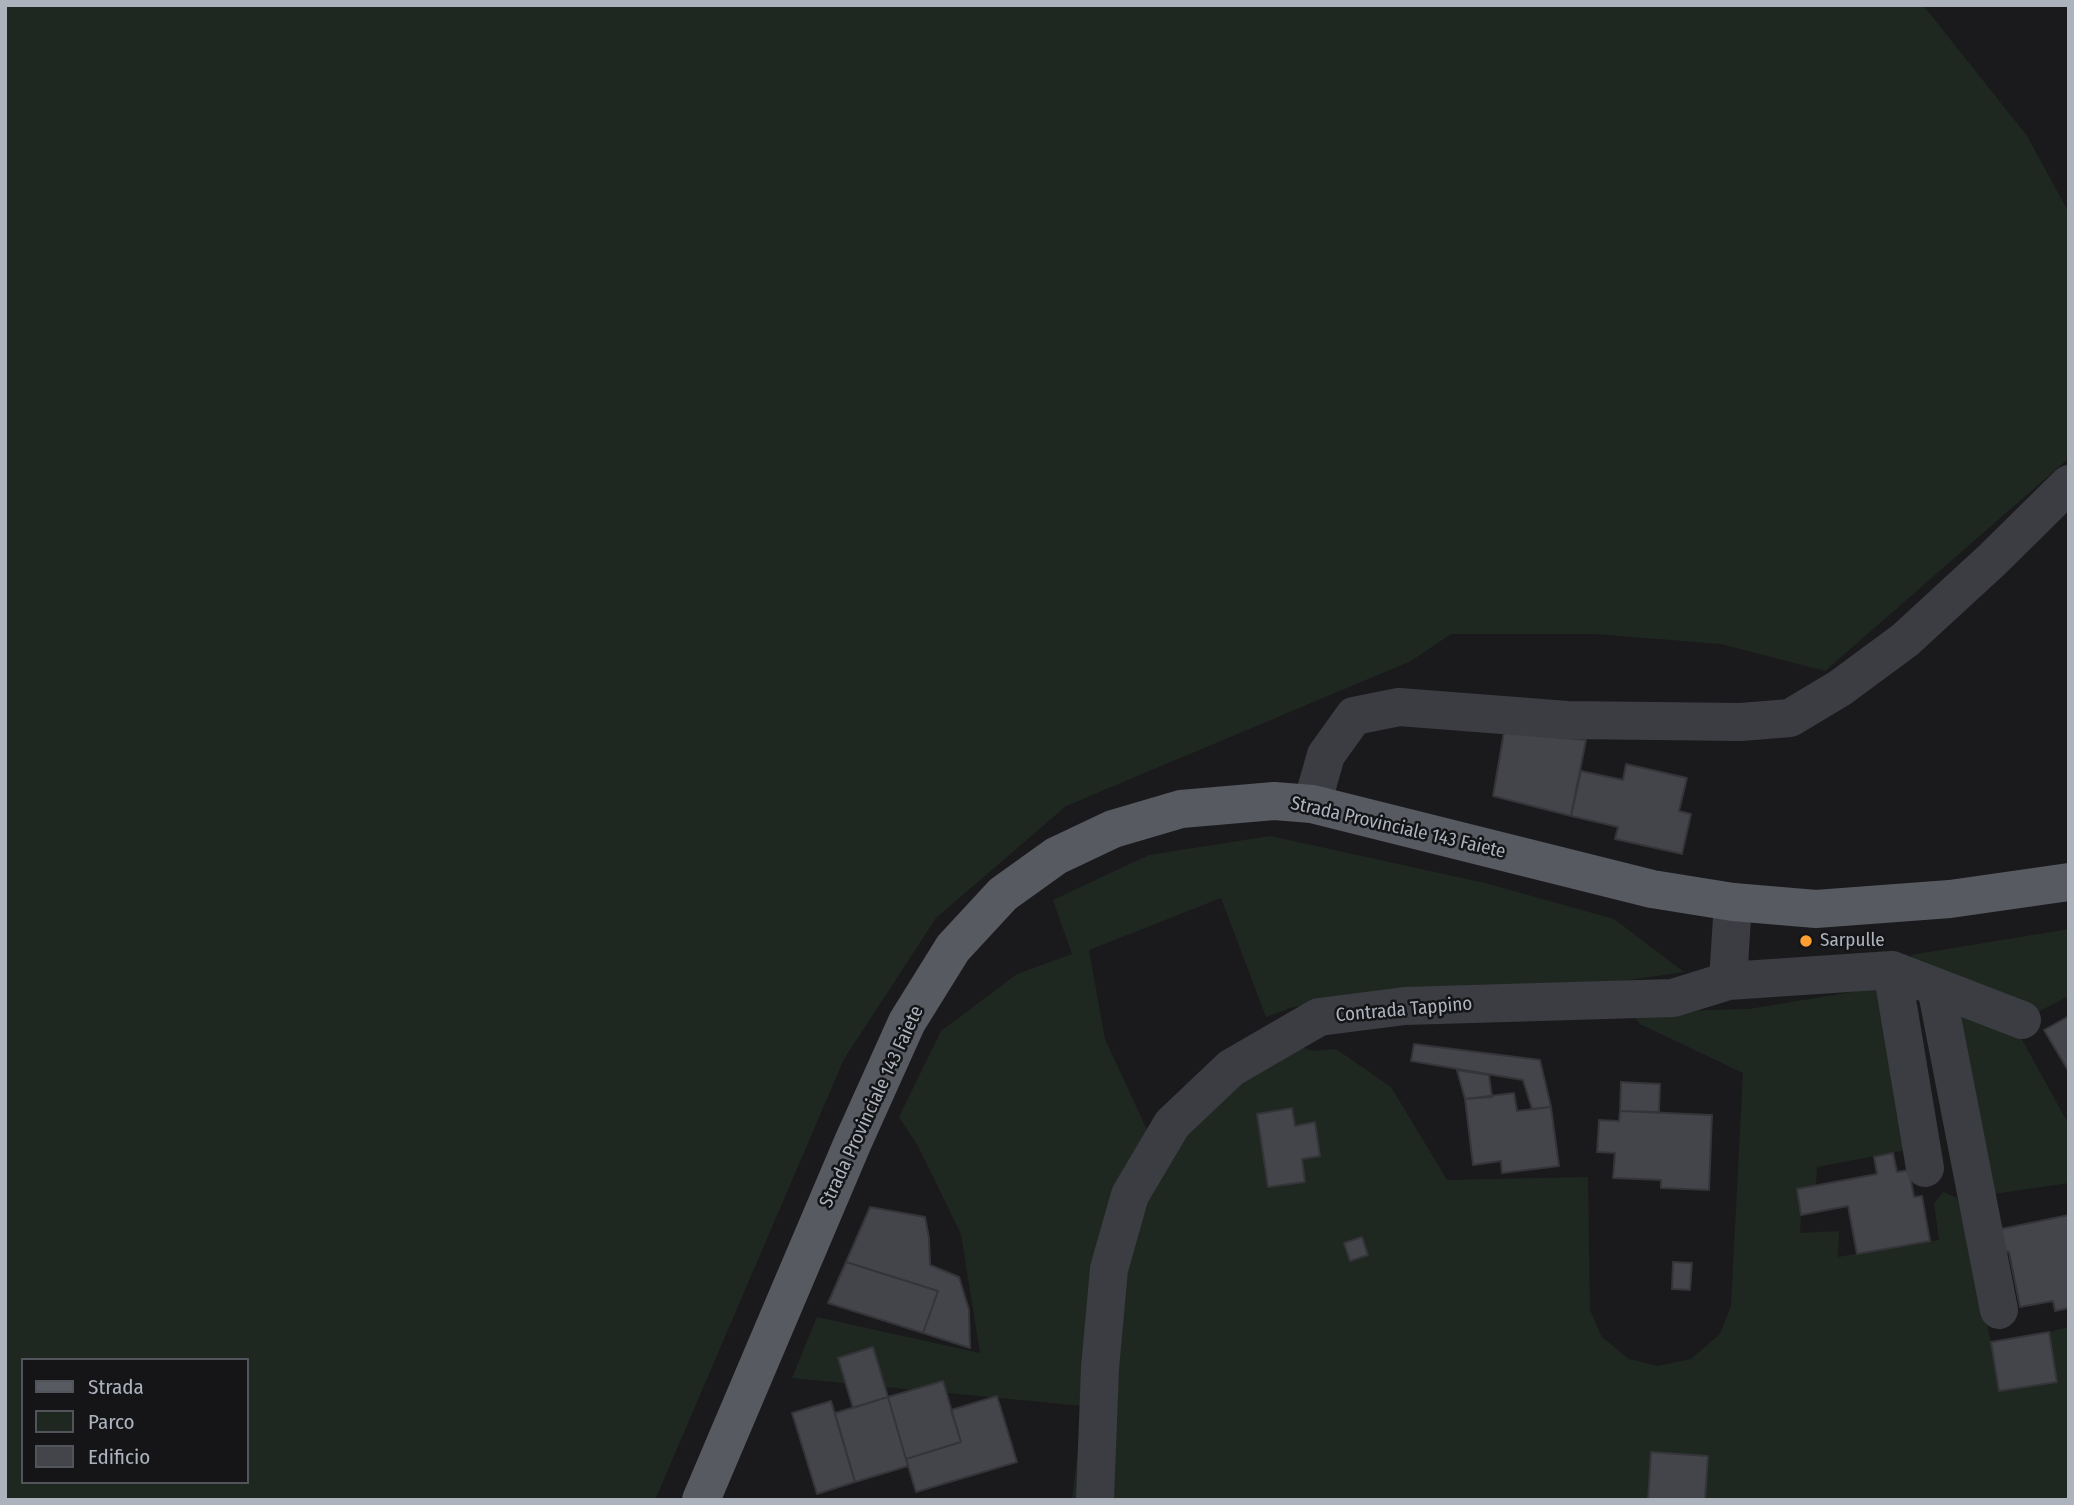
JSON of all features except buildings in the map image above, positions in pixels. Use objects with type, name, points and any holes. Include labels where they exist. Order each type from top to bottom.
[{"type":"main road","name":"Strada Provinciale 143 Faiete","points":[[701,1500],[907,1022],[953,948],[1003,894],[1056,856],[1113,829],[1181,809],[1274,801],[1312,804],[1651,889],[1733,902],[1816,909],[1951,899],[2069,882]]},
{"type":"street","points":[[1312,804],[1326,755],[1354,716],[1399,707],[1567,720],[1741,722],[1790,718],[1840,688],[1905,640],[2069,484]]},
{"type":"street","points":[[1728,981],[1733,902]]},
{"type":"street","points":[[1892,970],[2022,1020]]},
{"type":"street","points":[[1892,970],[1925,1168]]},
{"type":"street","name":"Contrada Tappino","points":[[1094,1500],[1100,1368],[1109,1269],[1130,1195],[1172,1124],[1230,1068],[1319,1017],[1405,1006],[1673,998],[1728,981],[1892,970]]},
{"type":"street","points":[[1936,987],[1999,1310]]},
{"type":"green space","points":[[5,5],[1923,5],[2027,136],[2069,213],[2069,458],[1825,671],[1721,644],[1595,634],[1451,634],[1411,661],[1066,806],[936,918],[844,1059],[655,1500],[5,1500]]},
{"type":"green space","points":[[1270,836],[1485,883],[1614,919],[1684,972],[1588,986],[1420,988],[1293,1007],[1266,1017],[1221,898],[1089,950],[1105,1039],[1147,1130],[1184,1121],[1294,1045],[1313,1051],[1336,1049],[1391,1087],[1447,1180],[1588,1177],[1590,1310],[1602,1337],[1629,1359],[1658,1366],[1691,1359],[1720,1334],[1731,1306],[1743,1073],[1640,1024],[1631,1012],[1749,1009],[1876,988],[1907,1150],[1817,1167],[1816,1185],[1797,1189],[1801,1215],[1800,1233],[1839,1231],[1838,1257],[1939,1240],[1934,1203],[1943,1192],[1957,1198],[1991,1342],[1999,1391],[2057,1382],[2049,1332],[2069,1327],[2069,1500],[1072,1500],[1083,1406],[792,1378],[817,1317],[980,1353],[961,1234],[918,1146],[899,1117],[941,1031],[1017,974],[1072,954],[1053,900],[1149,855]]},
{"type":"green space","points":[[2069,929],[2069,996],[2038,1012],[1914,970],[1911,955]]},
{"type":"green space","points":[[1949,1003],[2020,1036],[2069,1125],[2069,1183],[1987,1195]]},
{"type":"place","name":"Sarpulle","points":[[1806,941]]}]
